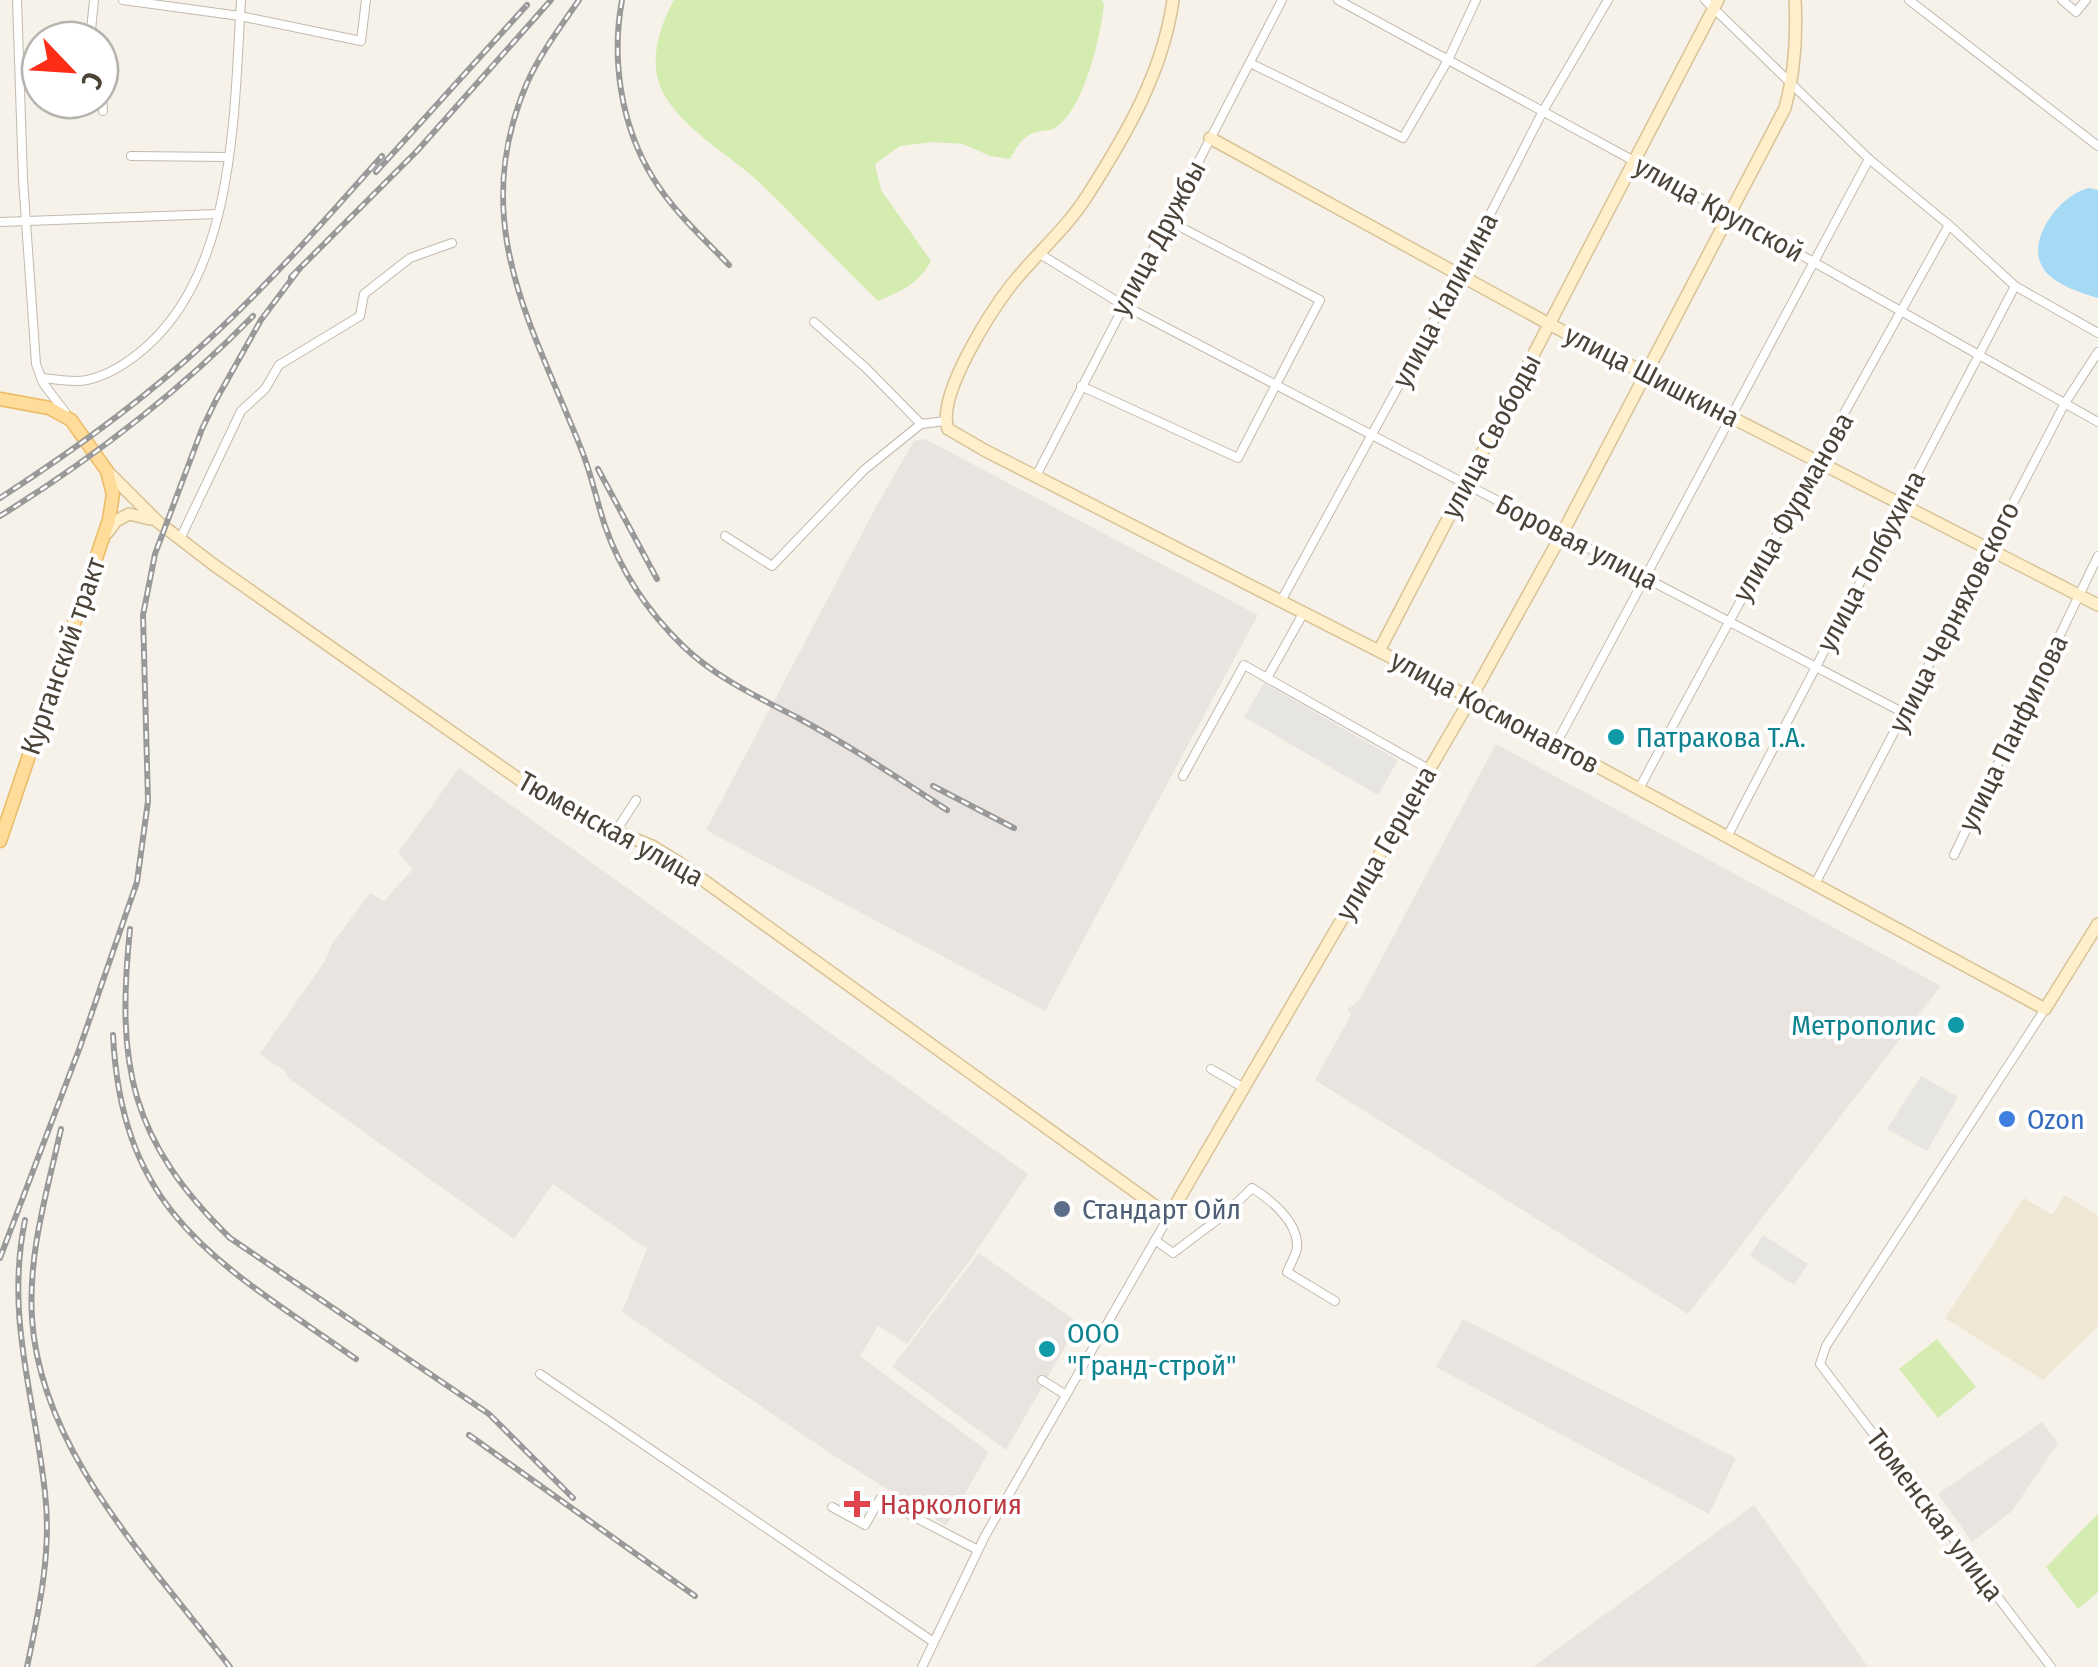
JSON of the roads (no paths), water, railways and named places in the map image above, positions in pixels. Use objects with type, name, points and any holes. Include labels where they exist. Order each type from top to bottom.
[{"type":"main road","points":[[0,399],[49,408],[71,420],[107,471]]},
{"type":"main road","name":"Курганский тракт","points":[[0,840],[100,546],[112,504],[107,471]]},
{"type":"street","points":[[17,0],[36,364],[41,378],[71,420]]},
{"type":"street","points":[[127,0],[240,16],[361,41],[366,0]]},
{"type":"street","points":[[41,378],[85,381],[125,366],[161,334],[192,288],[208,250],[228,156],[241,0]]},
{"type":"street","points":[[725,536],[772,566],[864,470],[921,424],[945,422],[952,389],[1008,288],[1086,198],[1130,123],[1163,53],[1173,0]]},
{"type":"street","name":"улица Дружбы","points":[[1036,476],[1282,0]]},
{"type":"street","name":"улица Крупской","points":[[1338,0],[2098,422]]},
{"type":"street","points":[[1250,63],[1403,138],[1448,60],[1476,0]]},
{"type":"street","name":"улица Калинина","points":[[1281,600],[1608,0]]},
{"type":"street","name":"улица Герцена","points":[[922,1667],[978,1550],[1168,1216],[1430,770],[1563,532],[1785,108],[1792,84],[1797,31],[1794,0]]},
{"type":"street","points":[[1908,0],[2096,140]]},
{"type":"street","points":[[2062,0],[2076,12],[2086,0]]},
{"type":"street","points":[[1712,2],[1869,159],[2016,286],[2098,333]]},
{"type":"street","name":"улица Свободы","points":[[1379,651],[1634,161],[1712,2]]},
{"type":"street","name":"улица Шишкина","points":[[1210,138],[1549,324],[2098,605]]},
{"type":"street","points":[[131,156],[228,156]]},
{"type":"street","points":[[1556,744],[1869,159]]},
{"type":"street","points":[[0,222],[217,214]]},
{"type":"street","points":[[1081,386],[1238,458],[1276,386],[1320,300],[1168,220]]},
{"type":"street","name":"улица Фурманова","points":[[1638,789],[1949,225]]},
{"type":"street","points":[[180,539],[240,411],[265,388],[279,365],[360,316],[364,294],[410,258],[452,243]]},
{"type":"street","name":"Боровая улица","points":[[1040,254],[1123,305],[1904,713]]},
{"type":"street","name":"улица Толбухина","points":[[1727,837],[2016,286]]},
{"type":"street","points":[[814,322],[921,424]]},
{"type":"street","name":"улица Черняховского","points":[[1815,884],[2065,404],[2098,352]]},
{"type":"street","name":"улица Космонавтов","points":[[945,422],[954,435],[1471,698],[2044,1009]]},
{"type":"street","name":"Тюменская улица","points":[[107,471],[180,539],[520,780],[572,814],[652,846],[678,862],[1168,1216]]},
{"type":"street","points":[[100,546],[122,517],[137,515],[158,522]]},
{"type":"street","name":"улица Панфилова","points":[[1954,856],[2098,556]]},
{"type":"street","points":[[1267,678],[1304,612]]},
{"type":"street","points":[[1182,776],[1244,665],[1430,770]]},
{"type":"street","points":[[616,831],[636,800]]},
{"type":"street","points":[[2044,1009],[2098,924]]},
{"type":"street","name":"Тюменская улица","points":[[2044,1009],[1826,1346],[1820,1364],[2051,1667]]},
{"type":"street","points":[[1211,1069],[1244,1088]]},
{"type":"street","points":[[1155,1240],[1173,1252],[1225,1214],[1252,1188],[1274,1202],[1294,1232],[1297,1248],[1287,1272],[1335,1301]]},
{"type":"street","points":[[540,1374],[932,1642]]},
{"type":"street","points":[[1042,1380],[1066,1395]]},
{"type":"street","points":[[832,1507],[865,1525],[880,1499],[978,1550]]},
{"type":"water","points":[[2089,188],[2098,190],[2098,298],[2053,279],[2039,256],[2042,232],[2057,208]]},
{"type":"railway","points":[[291,277],[417,151],[551,0]]},
{"type":"railway","points":[[579,0],[532,72],[510,133],[503,180],[505,226],[526,313],[584,456],[612,543],[647,605],[670,633],[709,668],[855,751],[947,810]]},
{"type":"railway","points":[[622,0],[619,69],[633,137],[661,190],[729,265]]},
{"type":"railway","points":[[376,172],[527,5]]},
{"type":"railway","points":[[0,498],[107,424],[184,362],[276,273],[382,156]]},
{"type":"railway","points":[[0,1258],[137,882],[148,801],[143,615],[155,554],[216,400],[261,320],[300,268]]},
{"type":"railway","points":[[0,516],[132,424],[253,316]]},
{"type":"railway","points":[[598,469],[657,579]]},
{"type":"railway","points":[[933,786],[1014,828]]},
{"type":"railway","points":[[130,929],[126,1021],[137,1098],[170,1168],[196,1202],[230,1238],[489,1414],[573,1498]]},
{"type":"railway","points":[[113,1035],[121,1098],[136,1149],[159,1193],[188,1230],[223,1263],[356,1359]]},
{"type":"railway","points":[[61,1129],[40,1223],[32,1294],[40,1367],[55,1415],[105,1505],[230,1667]]},
{"type":"railway","points":[[25,1220],[18,1290],[20,1324],[47,1515],[46,1559],[27,1667]]},
{"type":"railway","points":[[469,1435],[695,1596]]},
{"type":"place","name":"Патракова Т.А.","points":[[1616,737]]},
{"type":"place","name":"Метрополис","points":[[1956,1025]]},
{"type":"place","name":"Ozon","points":[[2007,1119]]},
{"type":"place","name":"Стандарт Ойл","points":[[1062,1209]]},
{"type":"place","name":"ООО \"Гранд-строй\"","points":[[1047,1349]]},
{"type":"place","name":"Наркология","points":[[857,1504]]}]
